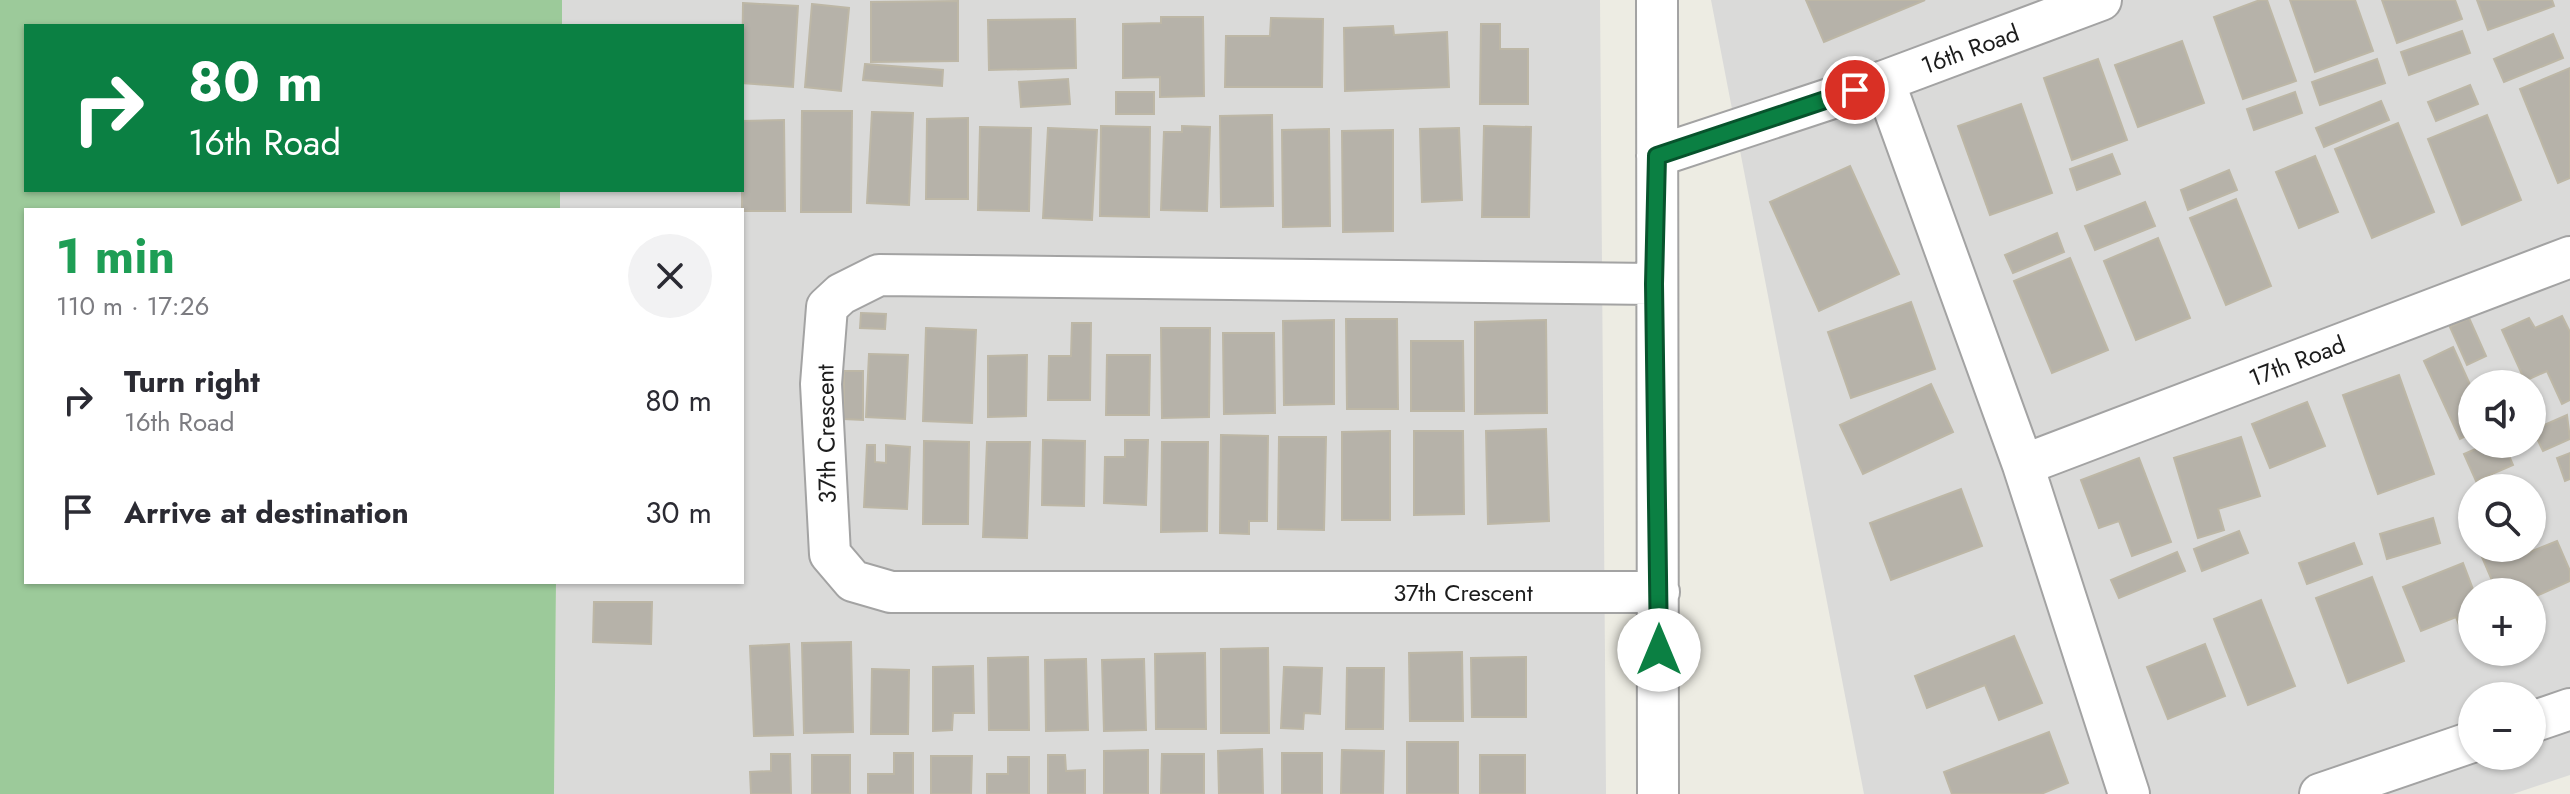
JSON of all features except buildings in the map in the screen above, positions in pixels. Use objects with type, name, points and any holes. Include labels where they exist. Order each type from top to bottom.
[{"type":"street","points":[[1657,0],[1654,284],[1659,592],[1658,794]]},
{"type":"street","name":"16th Road","points":[[1657,156],[1884,81],[2101,0]]},
{"type":"street","points":[[1884,81],[2023,465],[2129,794]]},
{"type":"street","name":"17th Road","points":[[2023,465],[2570,257]]},
{"type":"street","name":"37th Crescent","points":[[1654,284],[879,275],[841,294],[827,307],[821,384],[830,554],[853,581],[871,588],[891,592],[1659,592]]},
{"type":"street","points":[[2546,717],[2570,709]]},
{"type":"street","points":[[2320,794],[2458,747]]},
{"type":"shaded area","points":[[562,0],[1600,0],[1606,794],[554,794],[556,584],[744,584],[744,208],[560,208],[560,192],[744,192],[744,24],[562,24]]},
{"type":"shaded area","points":[[1711,0],[2570,0],[2570,775],[2513,794],[1864,794]]},
{"type":"green space","points":[[0,0],[562,0],[562,24],[24,24],[24,192],[560,192],[560,208],[24,208],[24,584],[556,584],[554,794],[0,794]]},
{"type":"route","points":[[1659,650],[1654,284],[1657,156],[1855,90]]}]
